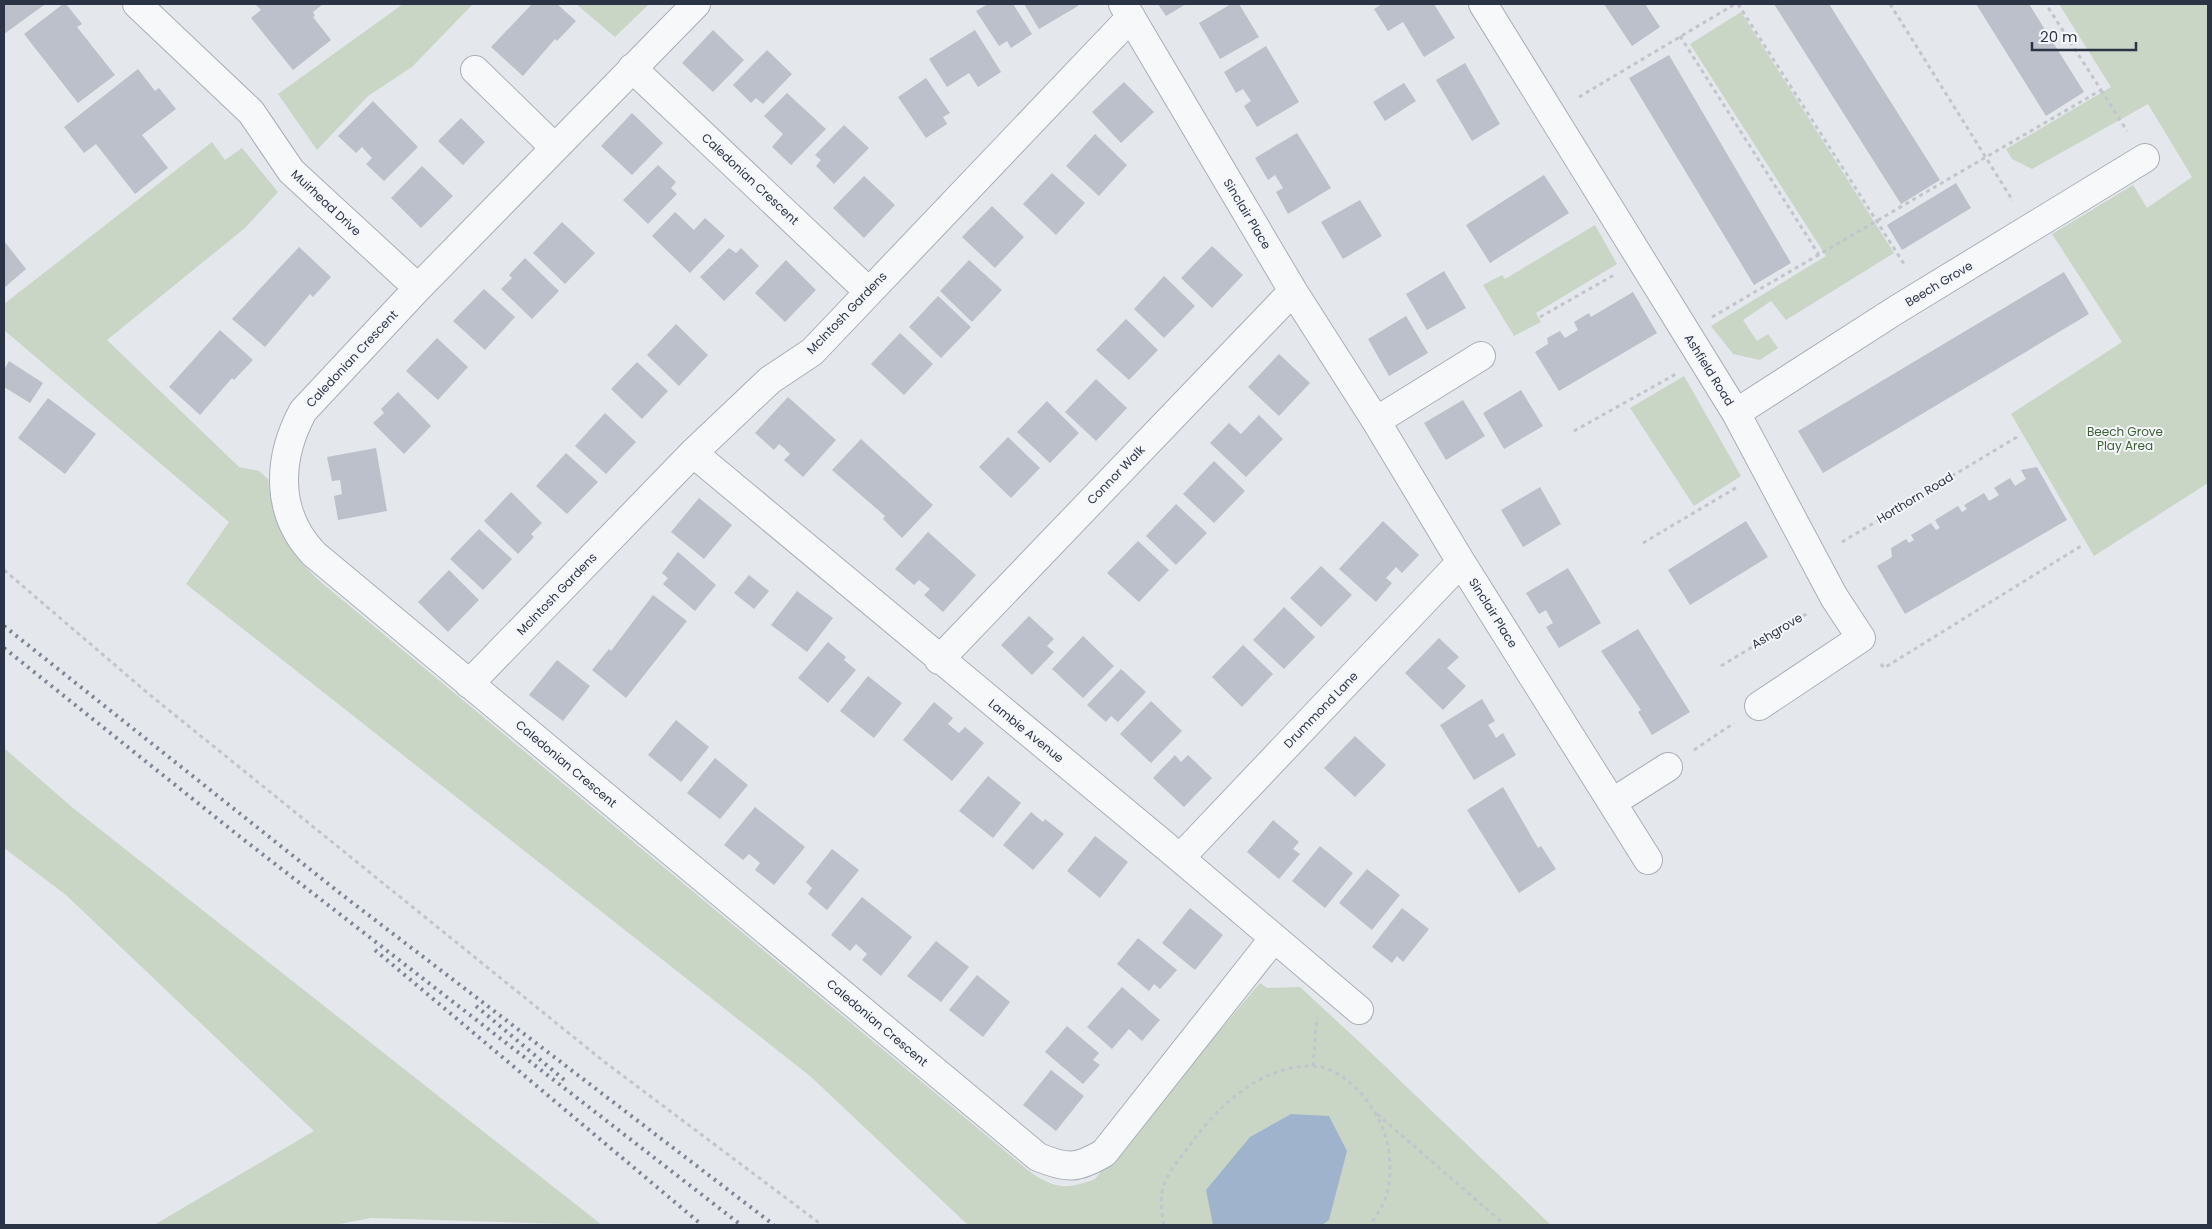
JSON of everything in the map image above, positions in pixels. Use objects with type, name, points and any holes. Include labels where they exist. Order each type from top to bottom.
[{"type":"street","name":"Caledonian Crescent","points":[[696,4],[418,288],[303,411],[291,434],[285,462],[284,490],[289,518],[300,539],[314,554],[469,684],[1038,1157],[1053,1164],[1068,1167],[1084,1164],[1104,1152],[1274,938]]},
{"type":"street","name":"Ashfield Road","points":[[1483,4],[1736,413],[1834,597],[1862,638]]},
{"type":"street","name":"Muirhead Drive","points":[[155,9],[251,112],[291,172],[418,288]]},
{"type":"street","name":"Sinclair Place","points":[[1127,10],[1293,291],[1376,421],[1461,562],[1648,860]]},
{"type":"street","name":"McIntosh Gardens","points":[[469,684],[693,454],[770,380],[812,352],[1127,10]]},
{"type":"street","name":"Caledonian Crescent","points":[[632,68],[868,291]]},
{"type":"street","points":[[475,70],[555,148]]},
{"type":"street","name":"Beech Grove","points":[[1736,413],[1922,294],[2145,158]]},
{"type":"street","name":"Connor Walk","points":[[939,660],[1293,291]]},
{"type":"street","points":[[1376,421],[1481,356]]},
{"type":"street","name":"Lambie Avenue","points":[[693,454],[1180,858],[1359,1010]]},
{"type":"street","name":"Drummond Lane","points":[[1180,858],[1461,562]]},
{"type":"street","points":[[1759,706],[1862,638]]},
{"type":"street","points":[[1613,802],[1668,767]]},
{"type":"path","points":[[1550,114],[1737,4],[1878,220],[1922,294]]},
{"type":"path","points":[[1890,4],[2030,228]]},
{"type":"path","points":[[2046,4],[2145,158]]},
{"type":"path","points":[[1680,36],[1819,254]]},
{"type":"path","points":[[1686,332],[2100,90]]},
{"type":"path","points":[[1540,317],[1641,260]]},
{"type":"path","points":[[1574,431],[1702,359]]},
{"type":"path","name":"Horthorn Road","points":[[1813,559],[2017,437]]},
{"type":"path","points":[[1643,543],[1766,470]]},
{"type":"path","points":[[1862,638],[1884,668],[2081,546]]},
{"type":"path","points":[[4,570],[150,695],[602,1060],[822,1225]]},
{"type":"path","name":"Ashgrove","points":[[1721,666],[1834,597]]},
{"type":"path","points":[[1668,767],[1759,706]]},
{"type":"path","points":[[1313,1066],[1320,978]]},
{"type":"path","points":[[1164,1225],[1161,1204],[1164,1184],[1199,1132],[1242,1090],[1266,1076],[1288,1068],[1313,1066],[1329,1070],[1346,1080],[1360,1093],[1374,1111],[1505,1225]]},
{"type":"path","points":[[1370,1225],[1382,1207],[1389,1185],[1389,1160],[1384,1132],[1374,1111]]},
{"type":"green space","points":[[403,4],[473,4],[412,67],[368,96],[317,150],[278,94]]},
{"type":"green space","points":[[576,4],[649,4],[615,37]]},
{"type":"green space","name":"Beech Grove Play Area","points":[[2059,4],[2208,4],[2208,483],[2094,556],[2011,414],[2122,342],[2052,234],[2133,185],[2147,208],[2192,177],[2148,104],[2032,169],[2012,159],[2006,149],[2111,87]]},
{"type":"green space","points":[[1741,12],[1894,253],[1786,320],[1771,301],[1743,320],[1757,341],[1768,334],[1778,348],[1760,360],[1733,354],[1711,326],[1826,256],[1690,44]]},
{"type":"green space","points":[[212,142],[225,160],[242,148],[278,192],[245,228],[107,340],[239,467],[259,471],[268,479],[274,511],[284,537],[300,560],[322,583],[1029,1171],[1046,1181],[1061,1186],[1076,1185],[1095,1179],[1260,983],[1267,988],[1300,987],[1551,1225],[968,1225],[810,1076],[186,584],[229,522],[4,330],[4,304]]},
{"type":"green space","points":[[1595,225],[1617,264],[1536,313],[1541,322],[1514,336],[1483,285],[1502,275],[1505,279]]},
{"type":"green space","points":[[1684,376],[1741,476],[1694,506],[1630,408]]},
{"type":"green space","points":[[4,748],[73,808],[602,1225],[371,1218],[334,1225],[154,1225],[314,1131],[66,895],[4,848]]},
{"type":"water","points":[[1291,1114],[1329,1116],[1347,1151],[1329,1220],[1322,1225],[1213,1225],[1206,1190],[1250,1137]]},
{"type":"building","points":[[4,4],[43,4],[44,5],[4,34]]},
{"type":"building","points":[[63,4],[66,4],[82,24],[77,27],[115,75],[78,103],[24,34]]},
{"type":"building","points":[[255,4],[323,4],[313,12],[315,16],[313,17],[331,40],[293,70],[251,18],[261,10]]},
{"type":"building","points":[[532,4],[557,4],[576,21],[557,41],[555,39],[523,76],[491,47]]},
{"type":"building","points":[[988,4],[1013,4],[1032,34],[1011,48],[1007,41],[999,46],[976,11]]},
{"type":"building","points":[[1024,4],[1077,4],[1078,6],[1039,29]]},
{"type":"building","points":[[1158,4],[1186,4],[1166,16]]},
{"type":"building","points":[[1231,4],[1239,4],[1259,37],[1220,59],[1199,23]]},
{"type":"building","points":[[1382,4],[1434,4],[1455,38],[1424,57],[1403,22],[1388,31],[1374,9]]},
{"type":"building","points":[[1604,4],[1645,4],[1660,27],[1632,46]]},
{"type":"building","points":[[1774,4],[1829,4],[1940,180],[1901,204]]},
{"type":"building","points":[[1976,4],[2029,4],[2084,92],[2046,116]]},
{"type":"building","points":[[713,30],[744,60],[713,92],[682,63]]},
{"type":"building","points":[[975,30],[1001,72],[978,87],[969,73],[947,87],[929,59]]},
{"type":"building","points":[[1266,46],[1299,102],[1257,127],[1244,106],[1251,101],[1243,89],[1236,93],[1224,72]]},
{"type":"building","points":[[767,50],[792,74],[763,104],[756,98],[751,103],[733,85]]},
{"type":"building","points":[[1669,55],[1791,263],[1754,285],[1629,78]]},
{"type":"building","points":[[1465,63],[1500,124],[1472,141],[1436,80]]},
{"type":"building","points":[[138,69],[155,91],[159,88],[176,109],[142,135],[168,168],[135,194],[96,144],[84,153],[64,127]]},
{"type":"building","points":[[926,78],[950,113],[943,117],[947,124],[926,138],[898,97]]},
{"type":"building","points":[[1124,82],[1154,112],[1121,143],[1092,112]]},
{"type":"building","points":[[1404,83],[1416,101],[1385,121],[1373,102]]},
{"type":"building","points":[[787,93],[826,129],[791,165],[772,147],[783,134],[764,116]]},
{"type":"building","points":[[373,101],[418,147],[384,181],[366,164],[372,158],[362,147],[356,153],[338,136]]},
{"type":"building","points":[[632,113],[663,143],[632,175],[601,146]]},
{"type":"building","points":[[461,118],[485,142],[463,165],[438,141]]},
{"type":"building","points":[[844,125],[869,148],[834,184],[816,166],[821,160],[815,155]]},
{"type":"building","points":[[1297,133],[1331,188],[1288,214],[1276,192],[1283,188],[1275,175],[1268,180],[1255,158]]},
{"type":"building","points":[[1095,134],[1127,165],[1099,196],[1066,166]]},
{"type":"building","points":[[658,165],[676,182],[671,188],[677,194],[648,224],[623,200]]},
{"type":"building","points":[[422,166],[453,196],[421,228],[391,198]]},
{"type":"building","points":[[1052,173],[1085,203],[1056,235],[1023,204]]},
{"type":"building","points":[[1544,175],[1569,213],[1490,263],[1466,225]]},
{"type":"building","points":[[864,176],[895,205],[864,238],[833,208]]},
{"type":"building","points":[[1956,183],[1971,208],[1902,250],[1887,225]]},
{"type":"building","points":[[1360,200],[1382,236],[1343,259],[1321,222]]},
{"type":"building","points":[[992,206],[1024,237],[995,268],[962,237]]},
{"type":"building","points":[[675,212],[694,230],[705,218],[725,236],[690,273],[652,236]]},
{"type":"building","points":[[562,222],[595,253],[565,284],[533,253]]},
{"type":"building","points":[[4,241],[26,269],[4,288]]},
{"type":"building","points":[[1212,246],[1243,275],[1212,308],[1181,278]]},
{"type":"building","points":[[299,247],[331,277],[313,297],[310,294],[265,347],[232,319]]},
{"type":"building","points":[[729,248],[736,253],[741,248],[759,266],[724,301],[700,277]]},
{"type":"building","points":[[525,258],[559,291],[532,319],[501,289],[512,278],[509,275]]},
{"type":"building","points":[[786,260],[816,290],[785,322],[755,293]]},
{"type":"building","points":[[969,260],[1002,290],[972,322],[940,291]]},
{"type":"building","points":[[1444,271],[1466,308],[1427,330],[1406,294]]},
{"type":"building","points":[[2064,272],[2089,314],[1823,473],[1798,431]]},
{"type":"building","points":[[1164,276],[1195,306],[1164,338],[1134,309]]},
{"type":"building","points":[[484,289],[515,317],[485,350],[453,321]]},
{"type":"building","points":[[1633,292],[1657,333],[1559,391],[1535,352],[1548,344],[1547,338],[1560,331],[1565,338],[1578,330],[1574,322],[1589,313],[1591,317]]},
{"type":"building","points":[[938,296],[971,327],[941,358],[909,327]]},
{"type":"building","points":[[1406,316],[1428,353],[1389,376],[1368,339]]},
{"type":"building","points":[[1126,319],[1158,350],[1129,380],[1096,350]]},
{"type":"building","points":[[676,324],[708,355],[679,386],[647,355]]},
{"type":"building","points":[[220,330],[253,360],[234,380],[232,378],[200,415],[169,387]]},
{"type":"building","points":[[900,333],[933,364],[904,395],[871,364]]},
{"type":"building","points":[[437,338],[468,367],[438,400],[406,371]]},
{"type":"building","points":[[1279,354],[1310,383],[1279,416],[1248,387]]},
{"type":"building","points":[[9,361],[43,383],[30,403],[4,387],[4,370]]},
{"type":"building","points":[[637,362],[668,391],[642,419],[611,389]]},
{"type":"building","points":[[1096,379],[1127,408],[1096,441],[1065,412]]},
{"type":"building","points":[[1521,390],[1543,426],[1504,449],[1483,413]]},
{"type":"building","points":[[398,392],[431,426],[404,454],[373,423],[384,413],[381,409]]},
{"type":"building","points":[[788,397],[836,440],[803,477],[784,460],[790,454],[784,448],[779,444],[774,450],[755,433]]},
{"type":"building","points":[[48,398],[96,434],[65,474],[18,438]]},
{"type":"building","points":[[1463,400],[1485,436],[1446,460],[1424,423]]},
{"type":"building","points":[[1047,401],[1079,433],[1050,463],[1017,432]]},
{"type":"building","points":[[605,413],[636,442],[606,474],[575,446]]},
{"type":"building","points":[[1259,415],[1283,439],[1246,477],[1210,443],[1229,423],[1241,434]]},
{"type":"building","points":[[1008,437],[1040,468],[1011,498],[979,467]]},
{"type":"building","points":[[861,439],[933,505],[902,538],[883,519],[885,516],[832,470]]},
{"type":"building","points":[[376,448],[387,511],[338,520],[334,496],[342,494],[340,480],[332,481],[327,457]]},
{"type":"building","points":[[566,453],[598,482],[567,514],[536,486]]},
{"type":"building","points":[[1214,461],[1245,491],[1214,523],[1183,494]]},
{"type":"building","points":[[2037,467],[2067,520],[1905,614],[1877,566],[1892,557],[1891,548],[1906,539],[1909,543],[1914,540],[1911,535],[1931,523],[1936,530],[1940,528],[1935,520],[1958,506],[1962,512],[1967,509],[1964,505],[1984,493],[1989,501],[1999,495],[1994,488],[2010,478],[2015,486],[2026,479],[2021,470]]},
{"type":"building","points":[[1540,487],[1561,524],[1523,547],[1501,510]]},
{"type":"building","points":[[511,492],[542,523],[531,534],[534,537],[518,554],[484,521]]},
{"type":"building","points":[[699,498],[732,525],[704,559],[671,532]]},
{"type":"building","points":[[1176,504],[1207,533],[1176,565],[1146,536]]},
{"type":"building","points":[[1383,521],[1419,555],[1402,573],[1396,567],[1386,578],[1392,583],[1376,602],[1339,569]]},
{"type":"building","points":[[1746,521],[1768,557],[1690,605],[1668,570]]},
{"type":"building","points":[[479,529],[512,559],[483,590],[450,559]]},
{"type":"building","points":[[928,532],[976,575],[943,612],[924,595],[930,589],[919,580],[914,585],[895,569]]},
{"type":"building","points":[[1138,541],[1169,570],[1139,602],[1107,573]]},
{"type":"building","points":[[678,552],[716,585],[695,611],[663,584],[668,578],[662,573]]},
{"type":"building","points":[[1321,566],[1352,595],[1321,627],[1290,598]]},
{"type":"building","points":[[1568,568],[1601,623],[1559,648],[1546,627],[1553,623],[1546,610],[1539,614],[1526,593]]},
{"type":"building","points":[[449,570],[479,600],[448,632],[418,602]]},
{"type":"building","points":[[749,575],[769,591],[754,609],[734,593]]},
{"type":"building","points":[[797,591],[833,618],[807,652],[771,625]]},
{"type":"building","points":[[653,595],[687,621],[626,698],[592,670],[609,649],[611,651]]},
{"type":"building","points":[[1284,607],[1315,637],[1284,669],[1253,640]]},
{"type":"building","points":[[1029,616],[1054,639],[1047,646],[1054,652],[1032,675],[1001,645]]},
{"type":"building","points":[[1638,629],[1690,712],[1652,735],[1638,712],[1641,710],[1601,651]]},
{"type":"building","points":[[1083,636],[1114,666],[1083,698],[1052,669]]},
{"type":"building","points":[[1439,638],[1459,657],[1447,668],[1466,686],[1443,710],[1405,673]]},
{"type":"building","points":[[828,642],[846,657],[844,660],[856,670],[828,703],[798,678]]},
{"type":"building","points":[[1243,645],[1273,674],[1242,707],[1212,677]]},
{"type":"building","points":[[557,660],[590,686],[563,721],[529,695]]},
{"type":"building","points":[[1121,669],[1146,692],[1118,722],[1111,716],[1106,722],[1087,705]]},
{"type":"building","points":[[868,676],[902,703],[874,738],[840,711]]},
{"type":"building","points":[[1482,699],[1495,721],[1488,725],[1496,738],[1503,733],[1516,755],[1474,780],[1440,725]]},
{"type":"building","points":[[1151,701],[1182,731],[1151,763],[1120,734]]},
{"type":"building","points":[[934,702],[953,718],[948,724],[959,733],[965,727],[984,743],[952,781],[903,740]]},
{"type":"building","points":[[676,720],[709,747],[681,782],[648,755]]},
{"type":"building","points":[[1355,736],[1386,765],[1355,797],[1324,768]]},
{"type":"building","points":[[1175,755],[1181,762],[1188,755],[1212,778],[1184,807],[1153,778]]},
{"type":"building","points":[[715,758],[748,785],[720,819],[687,793]]},
{"type":"building","points":[[988,776],[1021,803],[993,838],[959,811]]},
{"type":"building","points":[[1503,787],[1538,848],[1541,846],[1556,869],[1519,893],[1467,810]]},
{"type":"building","points":[[755,807],[805,847],[774,885],[755,870],[760,863],[749,854],[743,860],[724,845]]},
{"type":"building","points":[[1031,812],[1043,822],[1045,819],[1064,834],[1033,870],[1003,845]]},
{"type":"building","points":[[1273,820],[1299,842],[1293,849],[1300,854],[1279,879],[1247,852]]},
{"type":"building","points":[[1095,836],[1128,862],[1100,898],[1067,871]]},
{"type":"building","points":[[1320,846],[1353,873],[1325,908],[1292,881]]},
{"type":"building","points":[[832,849],[859,870],[827,910],[808,894],[812,888],[806,882]]},
{"type":"building","points":[[1367,869],[1400,895],[1372,930],[1339,903]]},
{"type":"building","points":[[862,897],[912,937],[881,976],[862,960],[867,954],[856,944],[850,951],[831,935]]},
{"type":"building","points":[[1190,908],[1223,935],[1195,970],[1162,943]]},
{"type":"building","points":[[1402,908],[1429,929],[1403,962],[1397,956],[1392,963],[1372,947]]},
{"type":"building","points":[[1138,938],[1177,970],[1160,989],[1154,984],[1149,991],[1117,964]]},
{"type":"building","points":[[936,941],[969,967],[941,1002],[907,976]]},
{"type":"building","points":[[977,975],[1010,1002],[983,1037],[949,1010]]},
{"type":"building","points":[[1122,987],[1160,1020],[1142,1041],[1129,1029],[1112,1049],[1087,1027]]},
{"type":"building","points":[[1067,1026],[1099,1053],[1093,1060],[1100,1065],[1083,1084],[1045,1052]]},
{"type":"building","points":[[1051,1070],[1084,1096],[1056,1131],[1023,1105]]},
{"type":"railway","points":[[4,626],[341,894],[774,1225]]},
{"type":"railway","points":[[4,648],[239,836],[741,1225]]},
{"type":"railway","points":[[375,950],[702,1225]]},
{"type":"railway","points":[[476,1006],[568,1083]]}]
